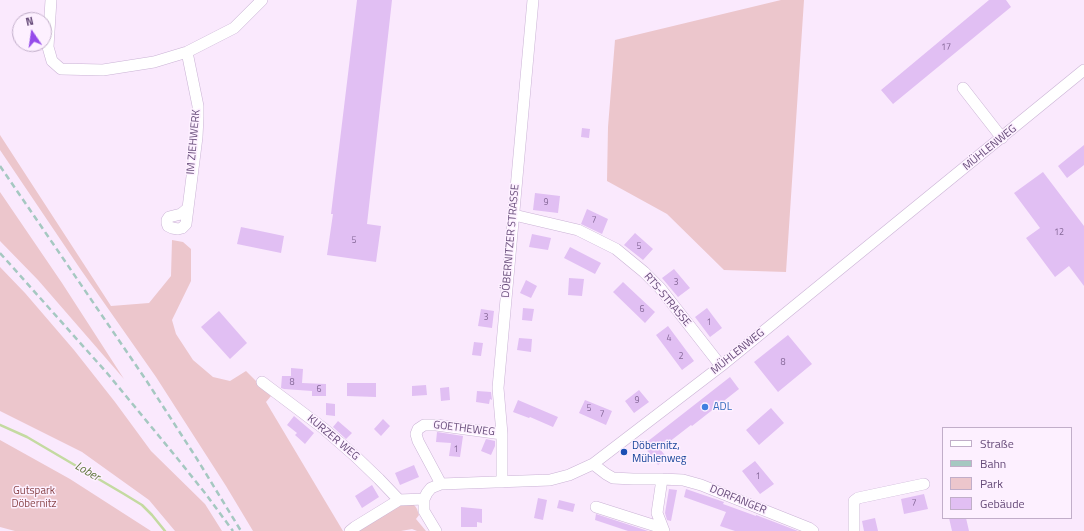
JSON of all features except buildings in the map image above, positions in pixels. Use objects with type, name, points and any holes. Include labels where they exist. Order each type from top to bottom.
[{"type":"street","points":[[51,0],[48,47],[52,61],[61,69],[103,70],[154,62],[186,52],[234,28],[262,0]]},
{"type":"street","name":"DÖBERNITZER STRASSE","points":[[502,482],[502,434],[498,388],[533,0]]},
{"type":"street","name":"IM ZIEHWERK","points":[[186,52],[198,106],[187,209]]},
{"type":"street","name":"MÜHLENWEG","points":[[441,484],[550,480],[570,475],[593,464],[721,366],[1084,70]]},
{"type":"street","points":[[963,88],[1002,138]]},
{"type":"street","name":"RTS-STRASSE","points":[[514,215],[578,230],[616,249],[644,272],[660,288],[721,366]]},
{"type":"street","name":"KURZER WEG","points":[[262,382],[323,428],[379,478],[399,500]]},
{"type":"street","name":"GOETHEWEG","points":[[441,484],[418,441],[416,434],[418,429],[424,425],[436,425],[502,434]]},
{"type":"street","name":"DORFANGER","points":[[593,464],[613,478],[683,480],[701,485],[809,528],[813,531]]},
{"type":"street","points":[[662,479],[657,513],[663,529]]},
{"type":"street","points":[[436,531],[424,511],[424,499],[431,488],[441,484]]},
{"type":"street","points":[[854,531],[854,501],[858,498],[924,484]]},
{"type":"street","points":[[352,529],[399,500],[424,499]]},
{"type":"street","points":[[596,506],[663,529]]},
{"type":"green space","points":[[781,0],[804,0],[786,272],[724,270],[667,214],[607,181],[608,127],[615,40]]},
{"type":"green space","points":[[0,135],[111,306],[149,303],[171,276],[172,240],[183,242],[191,249],[191,281],[172,320],[176,334],[193,360],[213,377],[230,381],[246,371],[271,396],[266,402],[343,531],[253,531],[156,377],[81,270],[0,150]]},
{"type":"green space","points":[[0,192],[62,283],[124,379],[38,280],[0,241]]},
{"type":"green space","points":[[0,267],[25,293],[74,350],[151,451],[205,504],[222,531],[175,531],[149,500],[82,452],[0,411]]},
{"type":"green space","name":"Gutspark Döbernitz","points":[[0,440],[70,479],[151,531],[15,531],[0,527]]},
{"type":"green space","points":[[411,503],[417,509],[419,515],[416,519],[426,531],[417,531],[412,529],[401,531],[357,531],[397,505]]},
{"type":"waterway","name":"Lober","points":[[0,425],[27,437],[142,505],[165,531]]},
{"type":"railway","points":[[0,166],[146,380],[241,531]]},
{"type":"railway","points":[[0,253],[107,373],[205,493],[233,531]]},
{"type":"place","name":"ADL","points":[[705,407]]},
{"type":"place","name":"Döbernitz, Mühlenweg","points":[[624,452]]}]
